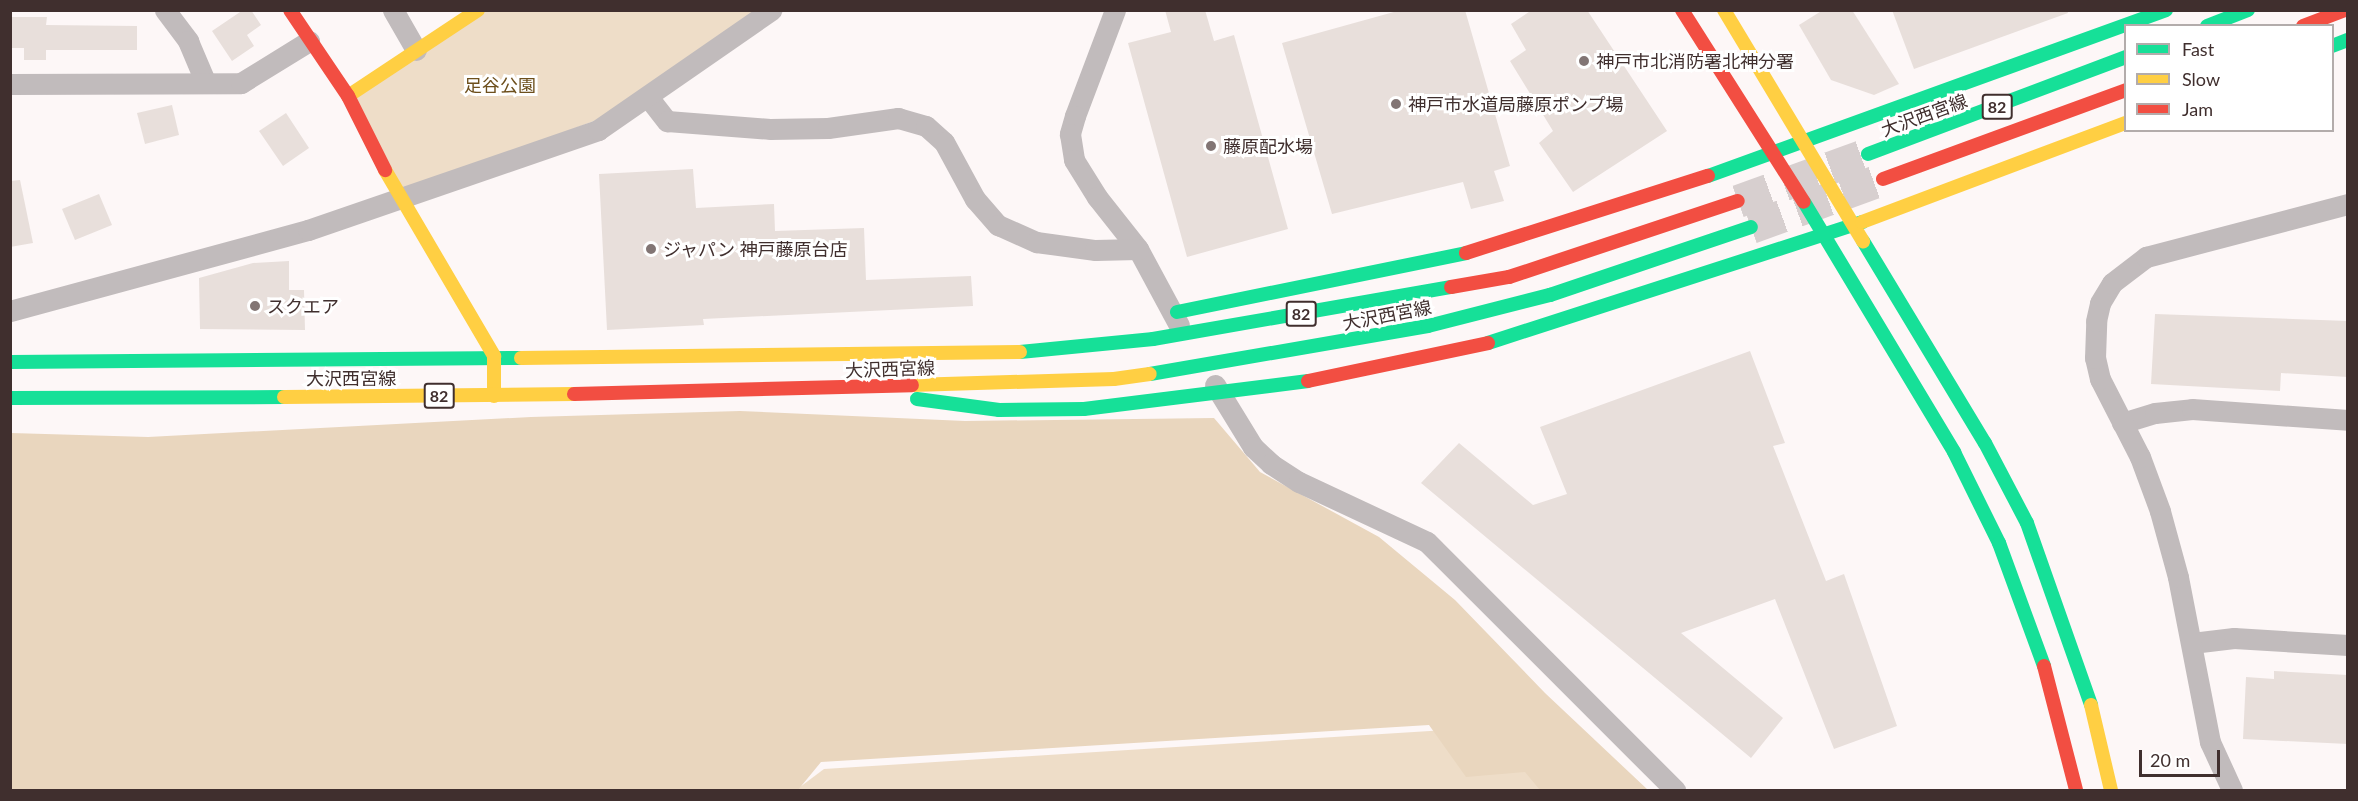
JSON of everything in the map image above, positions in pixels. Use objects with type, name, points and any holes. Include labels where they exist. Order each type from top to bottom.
[{"type":"main road","points":[[290,10],[348,96],[398,196],[494,356],[494,396]]},
{"type":"main road","points":[[348,96],[478,10]]},
{"type":"main road","points":[[1682,10],[1825,236],[1954,452],[1999,543],[2036,636],[2076,790]]},
{"type":"main road","points":[[1724,10],[1985,443],[2027,524],[2087,689],[2111,790]]},
{"type":"main road","points":[[2127,24],[2166,10]]},
{"type":"main road","points":[[2212,24],[2248,10]]},
{"type":"main road","points":[[2309,24],[2345,10]]},
{"type":"main road","points":[[1160,316],[1454,256],[1653,196],[2124,25]]},
{"type":"main road","name":"大沢西宮線","points":[[1868,154],[2124,58]]},
{"type":"main road","name":"82","points":[[1883,179],[2124,91]]},
{"type":"main road","points":[[867,388],[950,406],[1020,410],[1084,409],[1312,381],[1450,354],[1569,320],[1825,236],[2124,124]]},
{"type":"main road","name":"大沢西宮線","points":[[10,362],[494,356],[852,357],[1003,354],[1153,339],[1509,277],[1738,201]]},
{"type":"main road","name":"大沢西宮線","points":[[10,398],[494,396],[867,388],[1114,379],[1266,356],[1428,326],[1550,295],[1751,227]]},
{"type":"main road","points":[[852,357],[1001,337]]},
{"type":"street","points":[[165,10],[188,41],[205,81]]},
{"type":"street","points":[[393,10],[416,50]]},
{"type":"street","points":[[10,311],[308,230],[398,196],[598,130],[771,10]]},
{"type":"street","points":[[1115,10],[1075,116],[1071,147],[1081,175],[1138,249],[1158,291],[1253,447],[1299,482],[1426,542],[1675,790]]},
{"type":"street","points":[[10,84],[205,81],[241,83],[309,41]]},
{"type":"street","points":[[648,97],[668,121],[770,129],[828,128],[897,118],[926,126],[944,142],[975,199],[998,225],[1036,242],[1095,250],[1138,249]]},
{"type":"street","points":[[2232,790],[2210,742],[2192,643],[2160,511],[2095,358],[2100,303],[2112,283],[2146,256],[2348,204]]},
{"type":"street","points":[[2122,423],[2155,413],[2192,410],[2348,420]]},
{"type":"street","points":[[2192,643],[2234,638],[2348,645]]},
{"type":"green space","name":"足谷公園","points":[[480,11],[764,11],[612,114],[398,196],[348,97]]},
{"type":"green space","points":[[1575,722],[1643,790],[796,790],[824,769]]},
{"type":"shaded area","points":[[740,411],[965,421],[1214,418],[1260,472],[1379,537],[1455,600],[1545,693],[1648,790],[1540,790],[1525,772],[1466,777],[1429,725],[821,762],[798,790],[11,790],[11,433],[148,437],[531,417]]},
{"type":"building","points":[[243,10],[251,10],[261,25],[247,35],[254,46],[232,61],[212,31]]},
{"type":"building","name":"藤原配水場","points":[[1165,10],[1205,10],[1214,41],[1234,35],[1288,229],[1187,257],[1128,43],[1171,32]]},
{"type":"building","name":"神戸市水道局藤原ポンプ場","points":[[1401,10],[1465,10],[1510,166],[1494,171],[1504,201],[1471,209],[1463,182],[1332,214],[1282,43]]},
{"type":"building","points":[[1532,10],[1587,10],[1667,131],[1573,192],[1539,143],[1553,131],[1510,61],[1526,50],[1511,24]]},
{"type":"building","points":[[1823,10],[1852,10],[1899,84],[1874,95],[1831,80],[1799,25]]},
{"type":"building","points":[[1892,10],[2067,10],[2068,13],[1914,69]]},
{"type":"building","points":[[12,17],[47,17],[46,25],[137,26],[137,50],[46,50],[46,60],[24,60],[24,48],[12,48]]},
{"type":"building","points":[[172,105],[179,135],[145,144],[137,113]]},
{"type":"building","points":[[286,113],[309,148],[283,166],[259,131]]},
{"type":"building","points":[[693,169],[696,208],[774,204],[775,231],[864,228],[866,280],[971,276],[973,306],[703,319],[704,325],[607,330],[599,174]]},
{"type":"building","points":[[20,180],[33,243],[10,247],[10,181]]},
{"type":"building","points":[[99,194],[112,225],[75,240],[62,209]]},
{"type":"building","points":[[289,261],[289,290],[304,290],[305,330],[200,329],[199,278],[253,263]]},
{"type":"building","points":[[2155,314],[2348,321],[2348,377],[2281,373],[2280,391],[2151,384]]},
{"type":"building","points":[[1750,351],[1785,443],[1773,446],[1826,581],[1844,574],[1897,726],[1834,749],[1775,599],[1681,633],[1783,718],[1751,758],[1421,483],[1459,443],[1533,505],[1567,494],[1540,427]]},
{"type":"building","points":[[2274,671],[2348,675],[2348,744],[2243,739],[2246,677],[2274,679]]},
{"type":"tunnel","points":[[1738,201],[1868,154]]},
{"type":"tunnel","points":[[1751,227],[1883,179]]},
{"type":"traffic: fast","points":[[2127,24],[2166,10]]},
{"type":"traffic: fast","points":[[2212,24],[2248,10]]},
{"type":"traffic: fast","points":[[1708,176],[2124,25]]},
{"type":"traffic: fast","points":[[2334,45],[2348,40]]},
{"type":"traffic: fast","points":[[1868,154],[2124,58]]},
{"type":"traffic: fast","points":[[1804,202],[1954,452],[1999,543],[2044,666]]},
{"type":"traffic: fast","points":[[1488,343],[1862,222]]},
{"type":"traffic: fast","points":[[1150,374],[1428,326],[1550,295],[1751,227]]},
{"type":"traffic: fast","points":[[1863,241],[1985,443],[2027,523],[2091,705]]},
{"type":"traffic: fast","points":[[1177,312],[1466,253]]},
{"type":"traffic: fast","points":[[1020,352],[1153,339],[1451,287]]},
{"type":"traffic: fast","points":[[10,362],[521,358]]},
{"type":"traffic: fast","points":[[917,399],[999,410],[1084,409],[1308,381]]},
{"type":"traffic: fast","points":[[10,398],[284,397]]},
{"type":"traffic: slow","points":[[348,96],[478,10]]},
{"type":"traffic: slow","points":[[1724,10],[1863,241]]},
{"type":"traffic: slow","points":[[1862,222],[2124,124]]},
{"type":"traffic: slow","points":[[385,170],[494,356],[494,396]]},
{"type":"traffic: slow","points":[[521,358],[1020,352]]},
{"type":"traffic: slow","points":[[912,385],[1114,379],[1150,374]]},
{"type":"traffic: slow","points":[[284,397],[574,394]]},
{"type":"traffic: slow","points":[[2091,705],[2111,790]]},
{"type":"traffic: jam","points":[[290,10],[348,96],[385,170]]},
{"type":"traffic: jam","points":[[1682,10],[1804,202]]},
{"type":"traffic: jam","points":[[2308,24],[2345,10]]},
{"type":"traffic: jam","points":[[1883,179],[2124,91]]},
{"type":"traffic: jam","points":[[1466,253],[1708,176]]},
{"type":"traffic: jam","points":[[1451,287],[1509,277],[1738,201]]},
{"type":"traffic: jam","points":[[1308,381],[1488,343]]},
{"type":"traffic: jam","points":[[574,394],[912,385]]},
{"type":"traffic: jam","points":[[2044,666],[2076,790]]},
{"type":"place","name":"神戸市北消防署北神分署","points":[[1584,61]]},
{"type":"place","name":"神戸市水道局藤原ポンプ場","points":[[1396,104]]},
{"type":"place","name":"藤原配水場","points":[[1211,146]]},
{"type":"place","name":"ジャパン 神戸藤原台店","points":[[651,249]]},
{"type":"place","name":"スクエア","points":[[255,306]]}]
